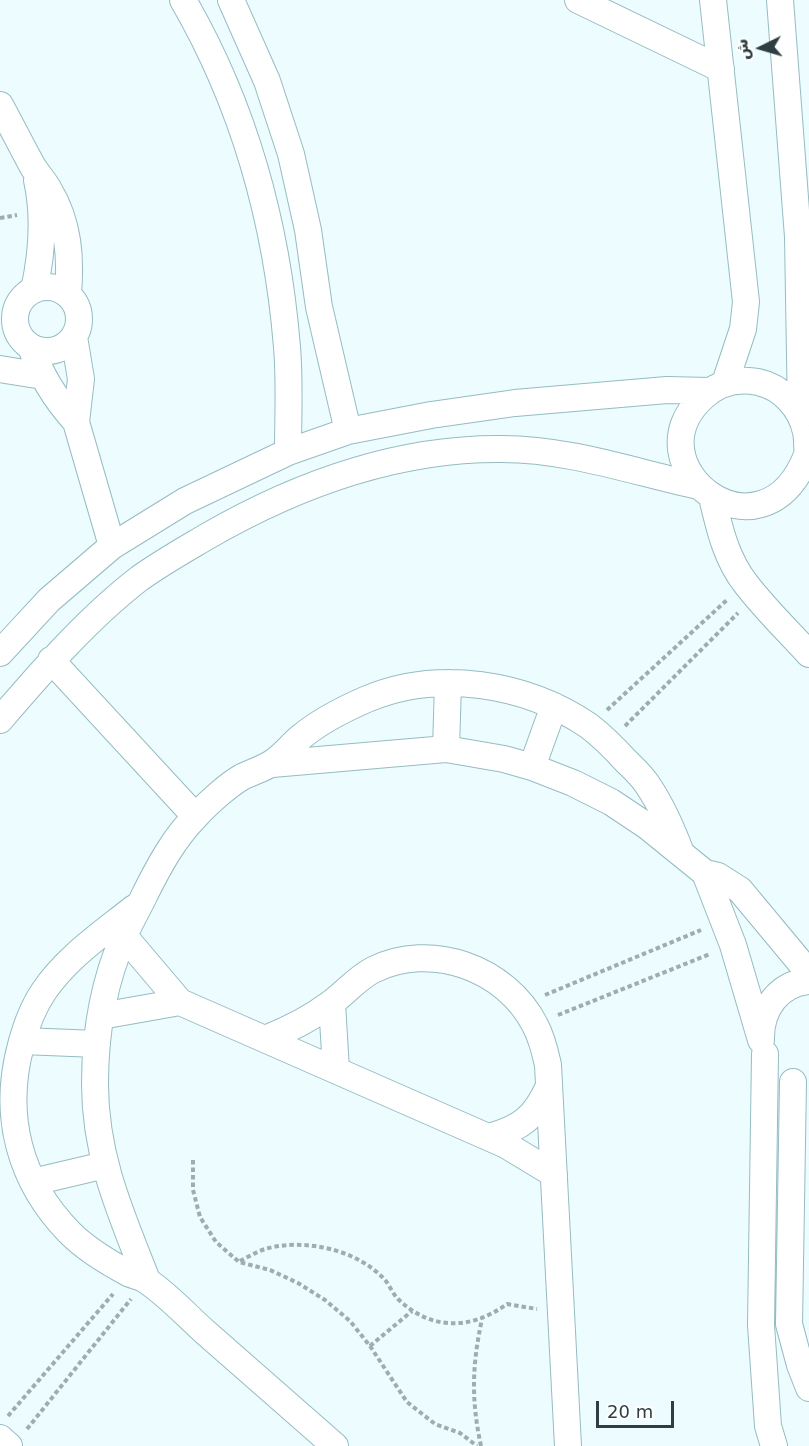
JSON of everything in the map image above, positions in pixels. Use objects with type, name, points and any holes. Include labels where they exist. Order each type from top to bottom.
[{"type":"street","points":[[183,0],[201,32],[235,107],[261,186],[279,267],[287,350],[288,452]]},
{"type":"street","points":[[231,0],[267,81],[291,154],[308,230],[319,307],[348,431]]},
{"type":"street","points":[[578,0],[721,69]]},
{"type":"street","points":[[713,0],[746,302],[743,329],[717,387],[696,403],[686,419],[682,436],[682,454],[688,471],[705,492],[732,561],[751,590],[809,654]]},
{"type":"street","points":[[780,0],[798,237],[801,416]]},
{"type":"street","points":[[0,105],[34,168],[50,190],[61,215],[68,241],[70,268],[68,294]]},
{"type":"street","points":[[0,328],[26,298],[46,287],[68,294],[79,314],[79,326],[74,337],[66,346],[55,351],[43,351],[32,347],[22,340],[17,329],[15,317],[26,298],[40,263],[42,236],[40,198],[34,168]]},
{"type":"street","points":[[74,337],[81,380],[76,422],[112,546]]},
{"type":"street","points":[[32,347],[42,376],[52,393],[76,422]]},
{"type":"street","points":[[0,369],[42,376]]},
{"type":"street","points":[[0,653],[49,600],[112,546],[185,501],[288,452],[348,431],[430,415],[515,403],[717,387],[742,380],[760,382],[777,389],[791,400],[801,416],[806,432],[808,457],[793,483],[780,495],[764,503],[747,506],[729,504],[705,492],[558,453],[503,448],[443,452],[334,477],[283,497],[232,522],[140,579],[51,660],[0,720]]},
{"type":"street","points":[[51,660],[195,816]]},
{"type":"street","points":[[272,764],[301,736],[334,714],[370,697],[409,687],[448,683],[503,689],[554,706],[589,726],[609,742],[646,782],[667,815],[681,854]]},
{"type":"street","points":[[446,749],[448,683]]},
{"type":"street","points":[[532,767],[554,706]]},
{"type":"street","points":[[138,1277],[105,1165],[98,1125],[97,1044],[101,1016],[111,971],[124,936],[164,856],[195,816],[240,778],[272,764],[446,749],[475,753],[532,767],[573,783],[611,802],[647,826],[705,873],[718,876],[740,890],[809,973]]},
{"type":"street","points":[[705,873],[733,945],[763,1047],[772,1066],[801,1084],[789,1324],[809,1388]]},
{"type":"street","points":[[141,902],[61,970],[44,992],[31,1016],[15,1070],[12,1098],[15,1127],[22,1155],[33,1182],[50,1209],[71,1234],[95,1254],[138,1277],[335,1446]]},
{"type":"street","points":[[124,936],[180,1002],[489,1137],[523,1153],[554,1174]]},
{"type":"street","points":[[265,1039],[288,1029],[332,1003],[351,984],[374,970],[400,961],[427,958],[454,961],[480,971],[503,986],[529,1015],[543,1044],[549,1086],[568,1443]]},
{"type":"street","points":[[774,1446],[768,1426],[761,1325],[763,1047],[761,1025],[774,998],[786,988],[809,981]]},
{"type":"street","points":[[101,1016],[180,1002]]},
{"type":"street","points":[[332,1003],[336,1070]]},
{"type":"street","points":[[22,1041],[97,1044]]},
{"type":"street","points":[[489,1137],[509,1132],[527,1121],[540,1105],[549,1086]]},
{"type":"street","points":[[33,1182],[105,1165]]},
{"type":"street","points":[[761,1325],[789,1324]]},
{"type":"path","points":[[589,726],[751,590]]},
{"type":"path","points":[[609,742],[751,590]]},
{"type":"path","points":[[529,1015],[724,921]]},
{"type":"path","points":[[529,1015],[733,945]]},
{"type":"path","points":[[193,1160],[193,1190],[200,1217],[216,1242],[239,1262],[270,1270],[298,1283],[325,1300],[350,1321],[408,1402],[435,1424],[460,1433],[479,1446]]},
{"type":"path","points":[[239,1262],[263,1250],[289,1245],[315,1246],[340,1252],[364,1264],[385,1280],[396,1297],[412,1311],[428,1319],[446,1323],[464,1324],[482,1319],[507,1304]]},
{"type":"path","points":[[10,1434],[138,1277]]},
{"type":"path","points":[[10,1434],[138,1277]]},
{"type":"path","points":[[370,1346],[412,1311]]},
{"type":"path","points":[[479,1446],[472,1385],[475,1352],[482,1319]]}]
